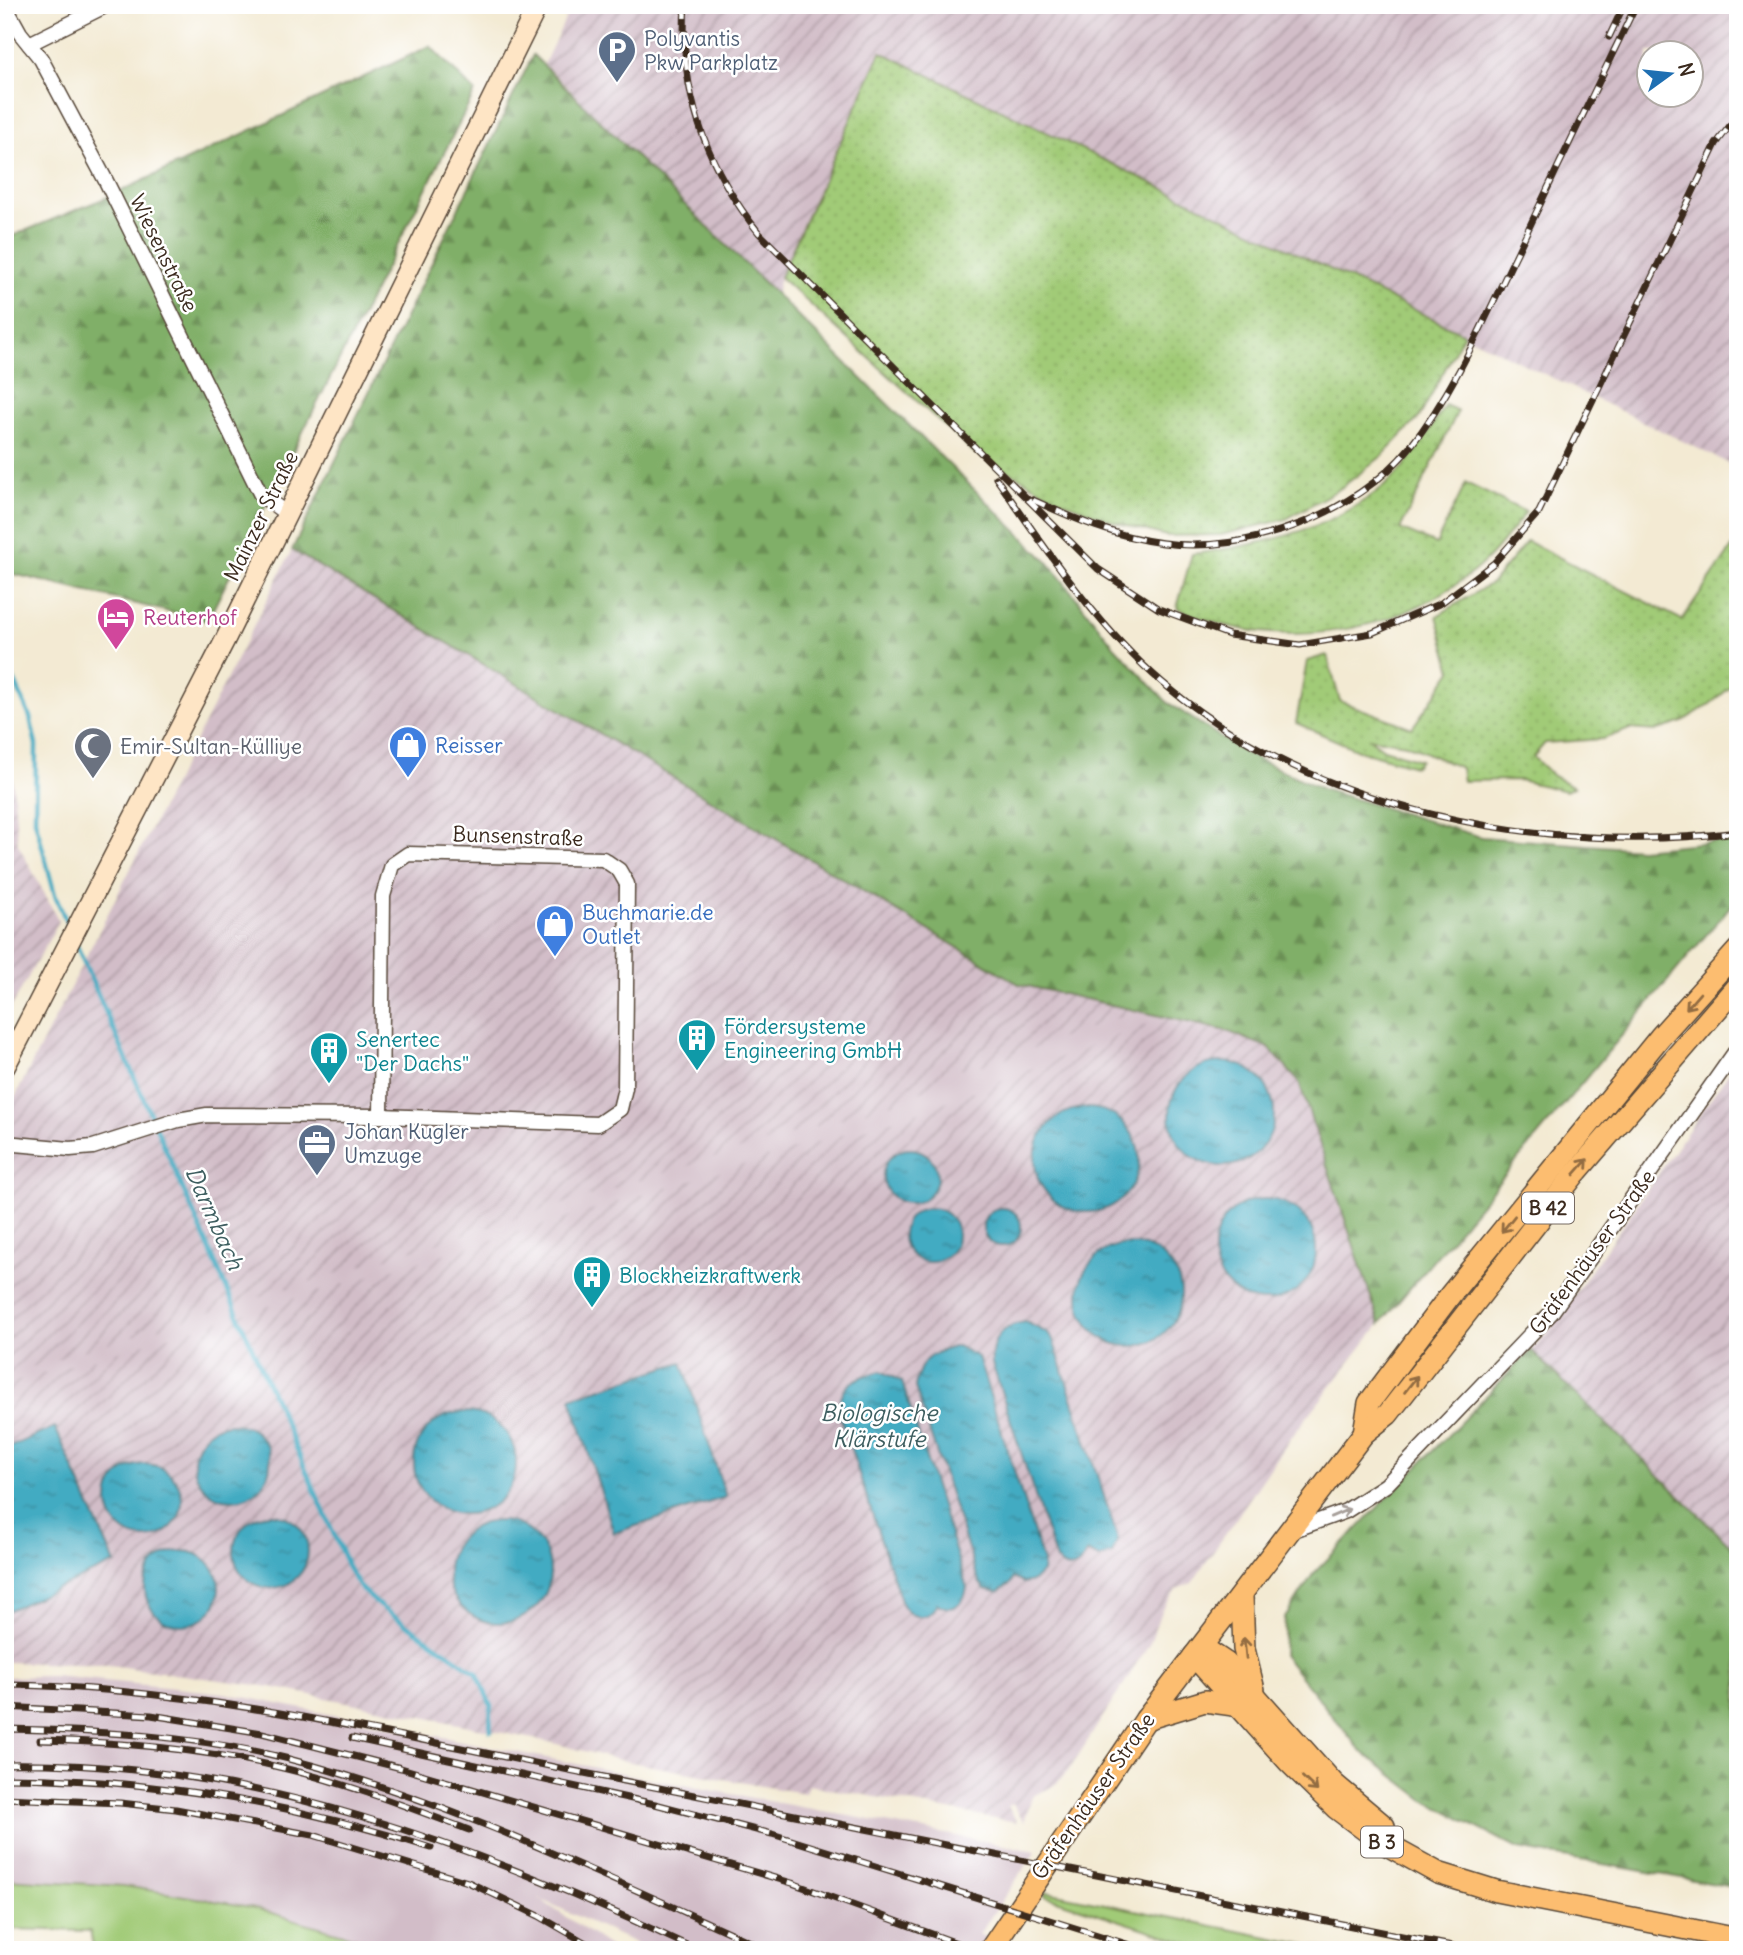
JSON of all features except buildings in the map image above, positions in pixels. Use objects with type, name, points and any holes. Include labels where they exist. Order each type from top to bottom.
[{"type":"main road","name":"Mainzer Straße","points":[[5,1067],[67,953],[538,5]]},
{"type":"main road","name":"B 42","points":[[1364,1433],[1368,1403],[1451,1294],[1660,1037],[1738,950]]},
{"type":"main road","name":"B 42","points":[[1198,1651],[1364,1433],[1388,1414],[1574,1175],[1738,985]]},
{"type":"main road","points":[[1146,1719],[1205,1702],[1249,1703],[1242,1596]]},
{"type":"main road","name":"B 3","points":[[1198,1651],[1334,1784],[1385,1827],[1445,1860],[1532,1899],[1738,1939]]},
{"type":"main road","name":"Gräfenhäuser Straße","points":[[990,1950],[1146,1719],[1198,1651]]},
{"type":"street","points":[[29,44],[107,5]]},
{"type":"street","name":"Wiesenstraße","points":[[5,6],[41,59],[106,181],[261,495],[287,514]]},
{"type":"street","name":"Bunsenstraße","points":[[5,1143],[70,1149],[93,1147],[178,1120],[207,1115],[381,1116],[598,1124],[620,1109],[625,1088],[627,884],[619,870],[603,859],[431,854],[408,854],[392,865],[383,896],[381,1116]]},
{"type":"street","name":"Gräfenhäuser Straße","points":[[1289,1532],[1346,1511],[1386,1485],[1551,1313],[1738,1048]]},
{"type":"shaded area","points":[[572,5],[1738,5],[1738,468],[881,52],[780,277],[776,295],[544,64]]},
{"type":"shaded area","points":[[292,550],[1019,984],[1227,1031],[1269,1048],[1299,1082],[1380,1324],[1293,1435],[1192,1583],[1177,1589],[1161,1611],[1150,1643],[1069,1770],[1054,1786],[1032,1796],[1024,1822],[1013,1804],[1008,1806],[1017,1822],[808,1785],[805,1793],[778,1789],[619,1760],[549,1742],[271,1687],[109,1665],[5,1662],[5,1117]]},
{"type":"shaded area","points":[[5,691],[18,844],[59,921],[5,1019]]},
{"type":"shaded area","points":[[1347,935],[1351,945],[922,1111],[5,1385],[5,1375],[900,1101],[947,1079],[950,1070],[990,1064]]},
{"type":"shaded area","points":[[1738,1059],[1738,1553],[1531,1350],[1549,1331]]},
{"type":"shaded area","points":[[55,1676],[224,1693],[646,1778],[1036,1851],[979,1934],[1014,1950],[650,1950],[538,1898],[615,1950],[398,1950],[251,1907],[124,1886],[5,1879],[5,1677]]},
{"type":"green space","points":[[430,46],[475,92],[207,621],[5,572],[5,239],[115,194]]},
{"type":"green space","points":[[881,52],[1464,334],[1419,418],[1382,456],[1341,488],[1286,519],[1221,535],[1166,536],[1112,521],[1060,500],[972,451],[780,277]]},
{"type":"green space","points":[[533,55],[1047,561],[1115,647],[1167,702],[1245,753],[1322,789],[1481,837],[1640,849],[1738,839],[1738,897],[1380,1324],[1299,1082],[1269,1048],[1227,1031],[1019,984],[292,550]]},
{"type":"green space","points":[[1445,405],[1458,411],[1400,529],[1436,544],[1466,483],[1526,512],[1473,572],[1440,594],[1405,612],[1330,632],[1291,634],[1252,631],[1214,622],[1177,608],[1192,554],[1273,539],[1326,521],[1351,509],[1395,476],[1416,451]]},
{"type":"green space","points":[[1738,539],[1738,681],[1710,704],[1680,723],[1655,731],[1630,729],[1603,739],[1545,743],[1533,757],[1553,776],[1574,787],[1566,791],[1519,780],[1463,781],[1461,768],[1406,744],[1369,738],[1384,749],[1420,760],[1415,766],[1358,750],[1296,723],[1307,661],[1327,655],[1340,701],[1412,728],[1452,671],[1437,616],[1493,582],[1527,541],[1682,620]]},
{"type":"green space","points":[[1531,1350],[1738,1553],[1738,1888],[1518,1849],[1426,1801],[1361,1751],[1283,1655],[1285,1618],[1313,1574]]},
{"type":"green space","points":[[5,1879],[124,1886],[251,1907],[398,1950],[94,1950],[90,1931],[5,1929]]},
{"type":"green space","points":[[1046,1892],[1332,1950],[1209,1950],[1044,1896]]},
{"type":"water","points":[[1222,1062],[1242,1066],[1259,1077],[1270,1094],[1274,1114],[1270,1134],[1259,1151],[1242,1162],[1222,1166],[1202,1162],[1185,1151],[1174,1134],[1170,1114],[1174,1094],[1185,1077],[1202,1066]]},
{"type":"water","points":[[1087,1108],[1107,1112],[1124,1123],[1135,1140],[1139,1160],[1135,1180],[1124,1197],[1107,1208],[1087,1212],[1067,1208],[1050,1197],[1039,1180],[1035,1160],[1039,1140],[1050,1123],[1067,1112]]},
{"type":"water","points":[[910,1149],[929,1157],[937,1176],[929,1195],[910,1203],[891,1195],[883,1176],[891,1157]]},
{"type":"water","points":[[1265,1199],[1285,1203],[1301,1214],[1312,1230],[1316,1250],[1312,1270],[1301,1286],[1285,1297],[1265,1301],[1245,1297],[1229,1286],[1218,1270],[1214,1250],[1218,1230],[1229,1214],[1245,1203]]},
{"type":"water","points":[[935,1208],[945,1212],[953,1220],[957,1235],[953,1250],[945,1258],[925,1262],[915,1258],[907,1250],[903,1230],[907,1220],[915,1212]]},
{"type":"water","points":[[1002,1208],[1015,1214],[1021,1227],[1015,1240],[1002,1246],[989,1240],[983,1227],[989,1214]]},
{"type":"water","points":[[1130,1244],[1149,1248],[1166,1259],[1177,1276],[1181,1295],[1177,1314],[1166,1331],[1149,1342],[1130,1346],[1111,1342],[1094,1331],[1083,1314],[1079,1295],[1083,1276],[1094,1259],[1111,1248]]},
{"type":"water","name":"Biologische Klärstufe","points":[[1026,1322],[1047,1333],[1053,1340],[1118,1539],[1112,1554],[1099,1558],[1087,1552],[1078,1565],[1070,1568],[1056,1560],[992,1363],[993,1347],[999,1335],[1010,1326]]},
{"type":"water","name":"Biologische Klärstufe","points":[[957,1346],[978,1357],[1043,1562],[1042,1572],[1033,1581],[1023,1583],[1013,1578],[1010,1584],[998,1592],[985,1589],[979,1582],[915,1387],[920,1369],[928,1358]]},
{"type":"water","points":[[682,1362],[726,1497],[614,1533],[571,1398]]},
{"type":"water","name":"Biologische Klärstufe","points":[[881,1371],[902,1382],[967,1588],[963,1599],[956,1606],[948,1608],[937,1603],[930,1613],[922,1616],[912,1614],[903,1607],[838,1410],[846,1387],[857,1379]]},
{"type":"water","points":[[465,1412],[484,1416],[501,1427],[512,1444],[516,1463],[512,1482],[501,1499],[484,1510],[465,1514],[446,1510],[429,1499],[418,1482],[414,1463],[418,1444],[429,1427],[446,1416]]},
{"type":"water","points":[[232,1424],[246,1427],[259,1435],[267,1448],[270,1462],[267,1476],[259,1489],[246,1497],[232,1500],[218,1497],[205,1489],[197,1476],[194,1462],[197,1448],[205,1435],[218,1427]]},
{"type":"water","points":[[55,1427],[115,1563],[5,1612],[5,1449]]},
{"type":"water","points":[[138,1464],[152,1464],[166,1470],[176,1480],[182,1501],[180,1515],[166,1532],[152,1538],[138,1538],[124,1532],[114,1522],[108,1508],[108,1494],[114,1480],[124,1470]]},
{"type":"water","points":[[264,1514],[278,1514],[292,1520],[302,1530],[308,1551],[302,1572],[292,1582],[278,1588],[264,1588],[250,1582],[240,1572],[234,1558],[234,1544],[240,1530],[250,1520]]},
{"type":"water","points":[[499,1521],[519,1525],[535,1536],[546,1552],[550,1572],[546,1592],[535,1608],[519,1619],[499,1623],[479,1619],[463,1608],[452,1592],[448,1572],[452,1552],[463,1536],[479,1525]]},
{"type":"water","points":[[182,1551],[203,1557],[213,1567],[219,1588],[213,1609],[203,1619],[182,1625],[161,1619],[151,1609],[145,1588],[151,1567],[161,1557]]},
{"type":"waterway","name":"Darmbach","points":[[5,659],[30,717],[36,745],[35,820],[55,895],[70,930]]},
{"type":"waterway","name":"Darmbach","points":[[76,944],[349,1569],[361,1589],[381,1607],[477,1673],[491,1706],[490,1731]]},
{"type":"railway","points":[[685,5],[687,67],[700,126],[724,181],[759,233],[1098,569],[1159,609],[1229,635],[1300,645],[1372,633],[1441,603],[1494,563],[1539,512],[1716,144],[1738,115]]},
{"type":"railway","points":[[1609,37],[1624,5]]},
{"type":"railway","points":[[1033,500],[1064,514],[1129,536],[1163,543],[1195,545],[1264,536],[1298,525],[1361,492],[1388,471],[1426,425],[1468,353],[1636,5]]},
{"type":"railway","points":[[996,478],[1073,586],[1139,661],[1163,683],[1223,727],[1289,764],[1360,793],[1435,815],[1511,829],[1588,837],[1664,838],[1738,832]]},
{"type":"railway","points":[[5,1685],[155,1695],[306,1718],[1472,1950]]},
{"type":"railway","points":[[5,1707],[151,1715],[262,1733],[401,1768],[792,1883],[976,1950]]},
{"type":"railway","points":[[5,1729],[181,1739],[251,1750],[348,1776],[409,1796],[530,1843],[768,1950]]},
{"type":"railway","points":[[352,1738],[655,1804],[772,1834],[1146,1950]]},
{"type":"railway","points":[[40,1740],[163,1748],[253,1761],[353,1788],[469,1830]]},
{"type":"railway","points":[[5,1764],[97,1767],[186,1777],[274,1794],[361,1816],[531,1876],[697,1950]]},
{"type":"railway","points":[[5,1778],[114,1783],[221,1796],[326,1818],[431,1848]]},
{"type":"railway","points":[[5,1798],[120,1803],[176,1809],[313,1835],[468,1882],[539,1916],[598,1950]]},
{"type":"place","name":"Polyvantis Pkw Parkplatz","points":[[617,84]]},
{"type":"place","name":"Reuterhof","points":[[116,651]]},
{"type":"place","name":"Reisser","points":[[408,779]]},
{"type":"place","name":"Emir-Sultan-Külliye","points":[[93,780]]},
{"type":"place","name":"Buchmarie.de Outlet","points":[[555,958]]},
{"type":"place","name":"Fördersysteme Engineering GmbH","points":[[697,1072]]},
{"type":"place","name":"Senertec \"Der Dachs\"","points":[[329,1085]]},
{"type":"place","name":"Johan Kugler Umzuge","points":[[317,1177]]},
{"type":"place","name":"Blockheizkraftwerk","points":[[592,1309]]}]
